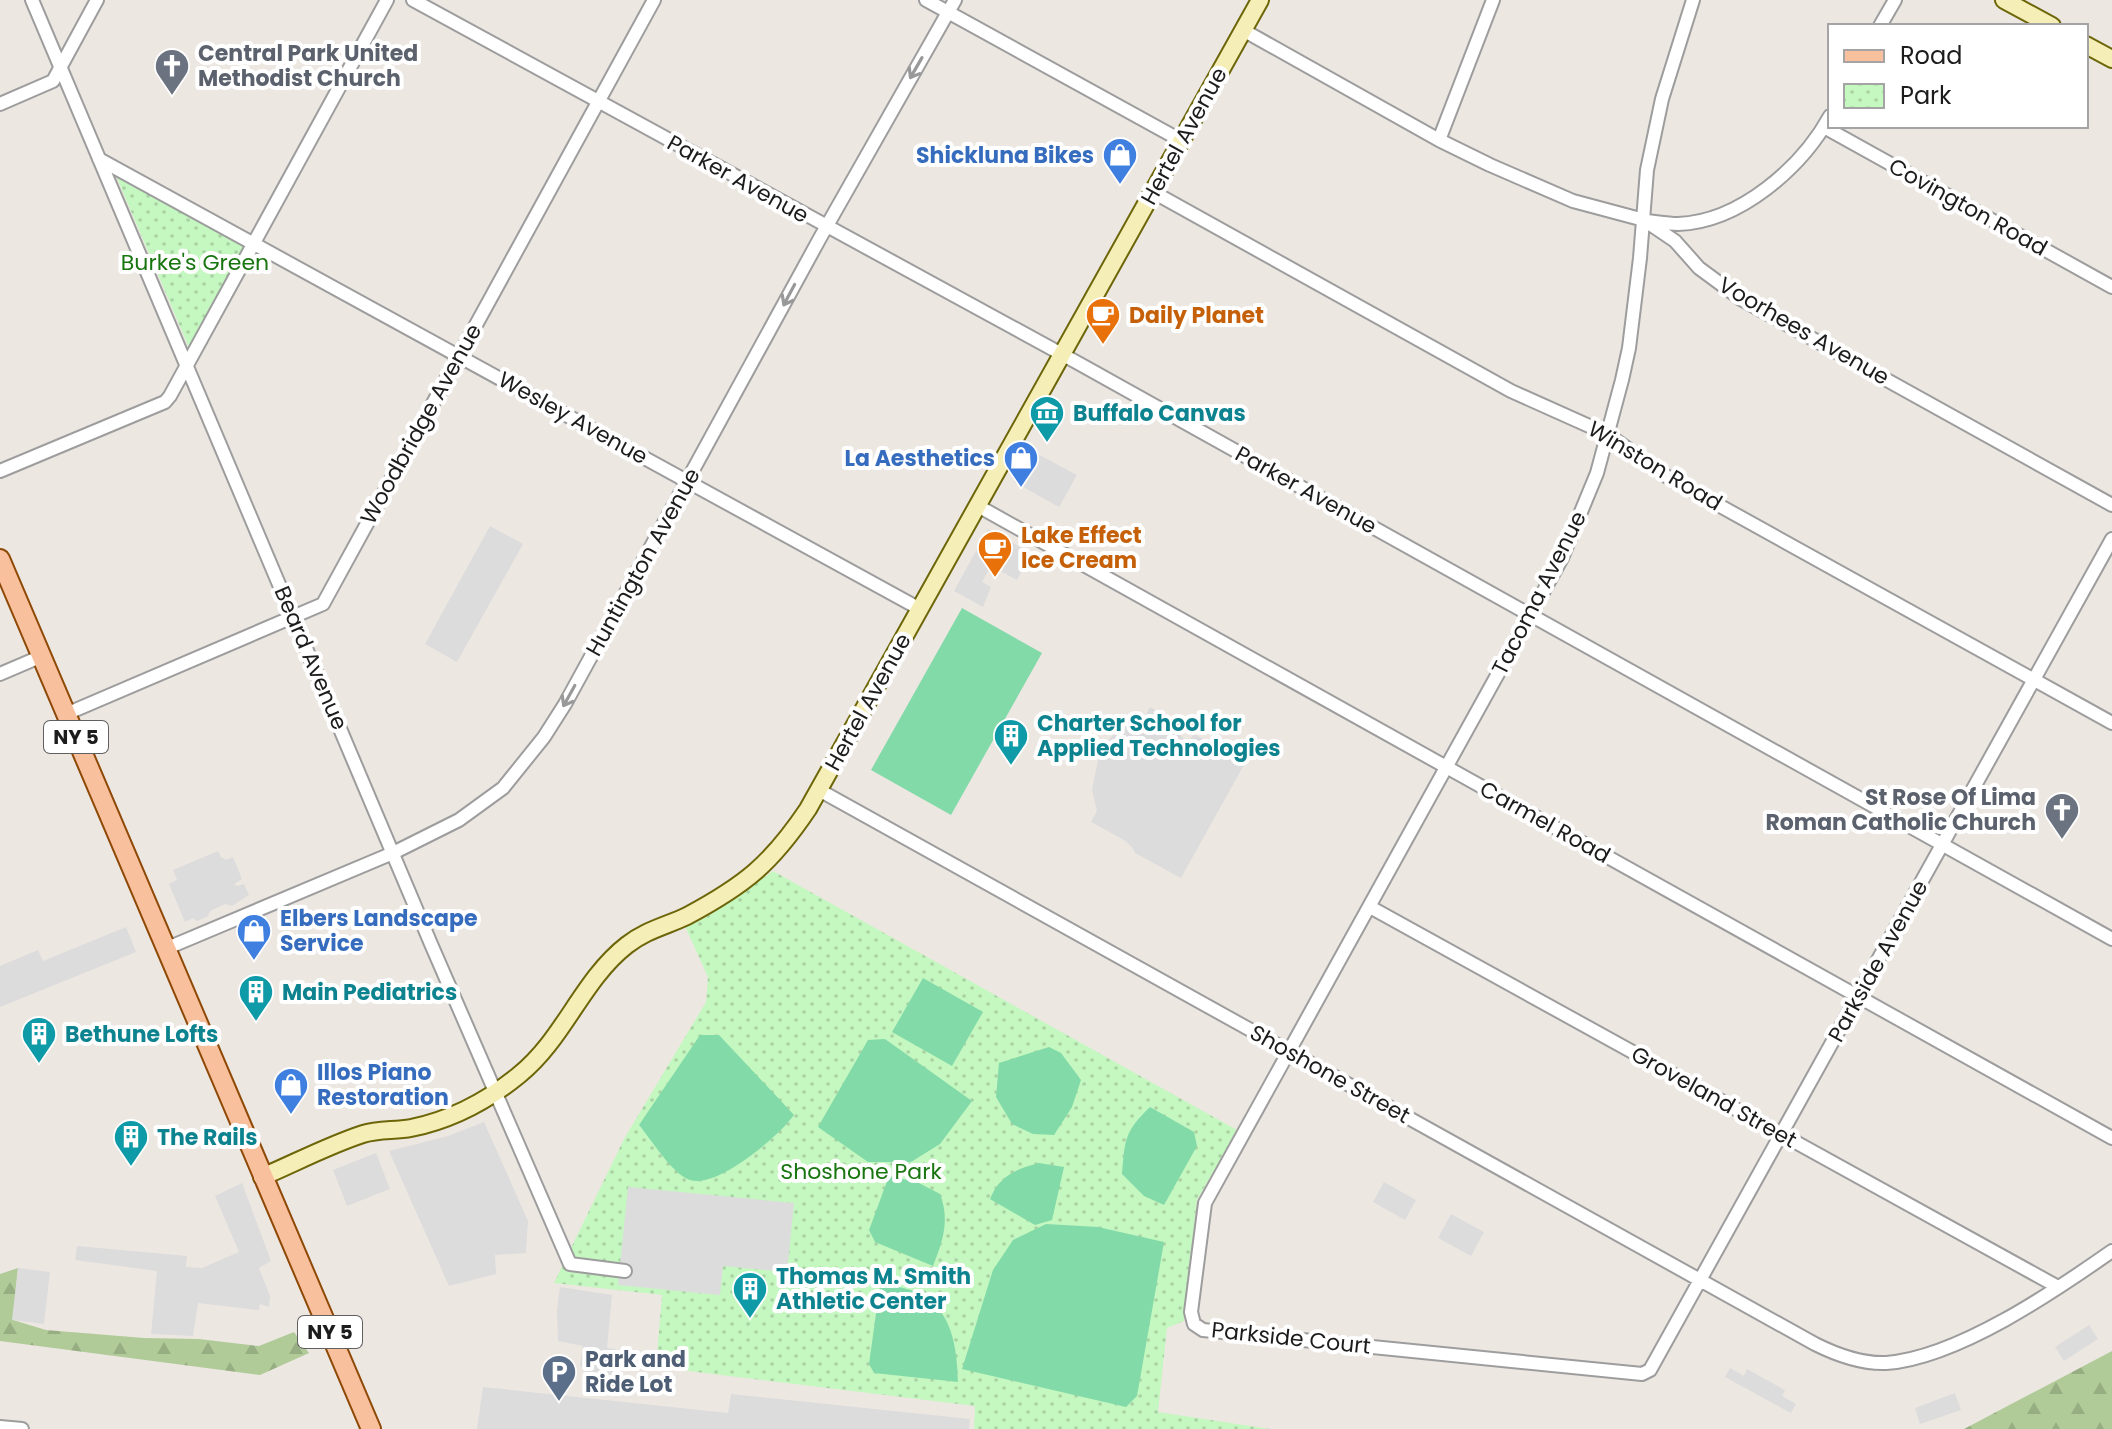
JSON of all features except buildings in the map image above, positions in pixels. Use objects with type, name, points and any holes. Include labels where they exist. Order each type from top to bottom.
[{"type":"main road","name":"NY 5","points":[[0,559],[371,1429]]},
{"type":"street","name":"Beard Avenue","points":[[32,0],[570,1264],[625,1271]]},
{"type":"street","points":[[0,104],[53,81],[97,0]]},
{"type":"street","points":[[0,471],[165,402],[188,367],[387,0]]},
{"type":"street","name":"Parker Avenue","points":[[413,0],[1062,355],[2112,939]]},
{"type":"street","name":"Woodbridge Avenue","points":[[66,714],[323,604],[654,0]]},
{"type":"street","points":[[926,0],[951,6],[1182,141]]},
{"type":"street","points":[[1439,140],[1493,0]]},
{"type":"street","name":"Tacoma Avenue","points":[[1290,1051],[1530,615],[1574,530],[1597,473],[1629,348],[1647,170],[1662,99],[1693,0]]},
{"type":"street","points":[[1881,24],[1895,0]]},
{"type":"street","points":[[2004,0],[2048,24]]},
{"type":"street","name":"Hertel Avenue","points":[[262,1177],[365,1133],[407,1129],[452,1116],[496,1092],[545,1051],[593,981],[625,947],[647,931],[682,918],[750,878],[791,835],[819,790],[1258,1]]},
{"type":"street","name":"Huntington Avenue","points":[[165,949],[393,853],[459,820],[489,800],[519,769],[565,704],[826,227],[951,6]]},
{"type":"street","name":"Voorhees Avenue","points":[[1243,30],[1439,140],[1573,201],[1644,220],[1675,241],[1699,268],[1741,299],[2112,505]]},
{"type":"street","points":[[2088,46],[2112,59]]},
{"type":"street","points":[[1644,220],[1679,224],[1708,217],[1744,202],[1768,188],[1792,167],[1827,121]]},
{"type":"street","name":"Covington Road","points":[[1839,128],[2112,287]]},
{"type":"street","name":"Wesley Avenue","points":[[99,159],[920,609]]},
{"type":"street","name":"Winston Road","points":[[1153,192],[1511,391],[1607,434],[1666,476],[2112,723]]},
{"type":"street","name":"Carmel Road","points":[[978,506],[2112,1138]]},
{"type":"street","name":"Parkside Avenue","points":[[1636,1374],[1651,1368],[2112,539]]},
{"type":"street","points":[[0,674],[42,656]]},
{"type":"street","name":"Shoshone Street","points":[[819,790],[1700,1281],[1841,1356],[1863,1362],[1886,1363],[1928,1353],[1984,1329],[2058,1287],[2112,1251]]},
{"type":"street","name":"Groveland Street","points":[[1370,907],[2058,1287]]},
{"type":"street","name":"Parkside Court","points":[[1290,1051],[1205,1203],[1191,1316],[1197,1327],[1636,1374]]},
{"type":"street","points":[[0,1427],[22,1429]]},
{"type":"green space","name":"Burke's Green","points":[[116,176],[245,246],[190,350]]},
{"type":"green space","points":[[962,608],[1042,653],[951,815],[871,770]]},
{"type":"green space","name":"Shoshone Park","points":[[773,871],[1237,1130],[1197,1200],[1184,1321],[1167,1328],[1158,1412],[1270,1429],[974,1429],[975,1406],[656,1367],[662,1295],[554,1283],[624,1139],[706,1002],[708,977],[684,924],[729,903]]},
{"type":"green space","points":[[923,978],[983,1012],[952,1066],[892,1032]]},
{"type":"green space","points":[[700,1035],[719,1035],[794,1115],[746,1159],[716,1177],[702,1181],[690,1180],[676,1171],[639,1125]]},
{"type":"green space","points":[[885,1039],[972,1101],[940,1144],[911,1162],[868,1162],[818,1127],[868,1040]]},
{"type":"green space","points":[[1049,1047],[1061,1053],[1081,1080],[1072,1107],[1054,1135],[1033,1134],[1012,1124],[996,1097],[999,1063]]},
{"type":"green space","points":[[1150,1107],[1194,1132],[1197,1146],[1164,1205],[1144,1196],[1122,1174],[1127,1137]]},
{"type":"green space","points":[[1039,1163],[1064,1167],[1052,1220],[1035,1225],[990,1199],[998,1185],[1009,1175]]},
{"type":"green space","points":[[889,1176],[917,1182],[940,1194],[945,1213],[944,1230],[933,1266],[875,1242],[869,1230]]},
{"type":"green space","points":[[1046,1224],[1098,1227],[1164,1242],[1137,1396],[1126,1407],[962,1369],[993,1270],[1013,1240]]},
{"type":"green space","points":[[18,1268],[13,1320],[46,1330],[199,1339],[259,1346],[294,1332],[309,1353],[260,1375],[0,1341],[0,1274]]},
{"type":"green space","points":[[880,1285],[919,1293],[942,1314],[954,1344],[958,1382],[874,1373],[869,1364]]},
{"type":"green space","points":[[2112,1351],[2112,1429],[1964,1429]]},
{"type":"shaded area","points":[[1032,451],[1077,475],[1059,507],[1014,482]]},
{"type":"shaded area","points":[[490,526],[523,544],[457,662],[425,644]]},
{"type":"shaded area","points":[[988,529],[1031,553],[1017,580],[1002,572],[1004,568],[993,562],[982,582],[991,587],[983,607],[954,591]]},
{"type":"shaded area","points":[[1150,707],[1180,723],[1176,730],[1187,743],[1194,734],[1245,763],[1181,878],[1135,853],[1124,840],[1091,822],[1097,811],[1092,790],[1099,755],[1111,737],[1133,720],[1146,715]]},
{"type":"shaded area","points":[[218,851],[226,860],[233,857],[242,879],[234,884],[244,884],[249,895],[232,906],[225,904],[210,911],[208,916],[197,921],[193,918],[185,922],[169,884],[177,880],[173,870]]},
{"type":"shaded area","points":[[126,927],[136,952],[0,1007],[0,966],[38,950],[43,961]]},
{"type":"shaded area","points":[[484,1122],[528,1221],[526,1253],[495,1255],[496,1274],[449,1286],[389,1151],[448,1136]]},
{"type":"shaded area","points":[[376,1153],[390,1189],[347,1206],[333,1170]]},
{"type":"shaded area","points":[[1384,1182],[1416,1200],[1405,1220],[1373,1202]]},
{"type":"shaded area","points":[[242,1183],[271,1261],[259,1268],[270,1296],[269,1307],[260,1304],[259,1310],[198,1303],[193,1336],[151,1334],[157,1271],[75,1260],[77,1246],[187,1256],[186,1267],[202,1268],[239,1252],[215,1196]]},
{"type":"shaded area","points":[[628,1187],[794,1203],[787,1272],[723,1266],[720,1295],[618,1285]]},
{"type":"shaded area","points":[[1451,1214],[1484,1232],[1471,1256],[1438,1238]]},
{"type":"shaded area","points":[[18,1268],[50,1272],[44,1324],[12,1320]]},
{"type":"shaded area","points":[[560,1287],[612,1295],[607,1348],[626,1351],[617,1391],[587,1389],[589,1375],[580,1365],[583,1346],[558,1341]]},
{"type":"shaded area","points":[[2089,1325],[2098,1339],[2064,1361],[2055,1347]]},
{"type":"shaded area","points":[[1730,1368],[1744,1376],[1747,1369],[1785,1390],[1782,1396],[1796,1404],[1791,1413],[1725,1377]]},
{"type":"shaded area","name":"Park and Ride Lot","points":[[483,1387],[728,1413],[731,1394],[970,1419],[969,1429],[477,1429]]},
{"type":"shaded area","points":[[1955,1393],[1961,1410],[1920,1424],[1915,1408]]},
{"type":"place","name":"Central Park United Methodist Church","points":[[172,97]]},
{"type":"place","name":"Shickluna Bikes","points":[[1120,186]]},
{"type":"place","name":"Daily Planet","points":[[1103,346]]},
{"type":"place","name":"Buffalo Canvas","points":[[1047,444]]},
{"type":"place","name":"La Aesthetics","points":[[1021,489]]},
{"type":"place","name":"Lake Effect Ice Cream","points":[[995,579]]},
{"type":"place","name":"Charter School for Applied Technologies","points":[[1011,767]]},
{"type":"place","name":"St Rose Of Lima Roman Catholic Church","points":[[2062,841]]},
{"type":"place","name":"Elbers Landscape Service","points":[[254,962]]},
{"type":"place","name":"Main Pediatrics","points":[[256,1023]]},
{"type":"place","name":"Bethune Lofts","points":[[39,1065]]},
{"type":"place","name":"Illos Piano Restoration","points":[[291,1116]]},
{"type":"place","name":"The Rails","points":[[131,1168]]},
{"type":"place","name":"Thomas M. Smith Athletic Center","points":[[750,1320]]},
{"type":"place","name":"Park and Ride Lot","points":[[559,1403]]}]
